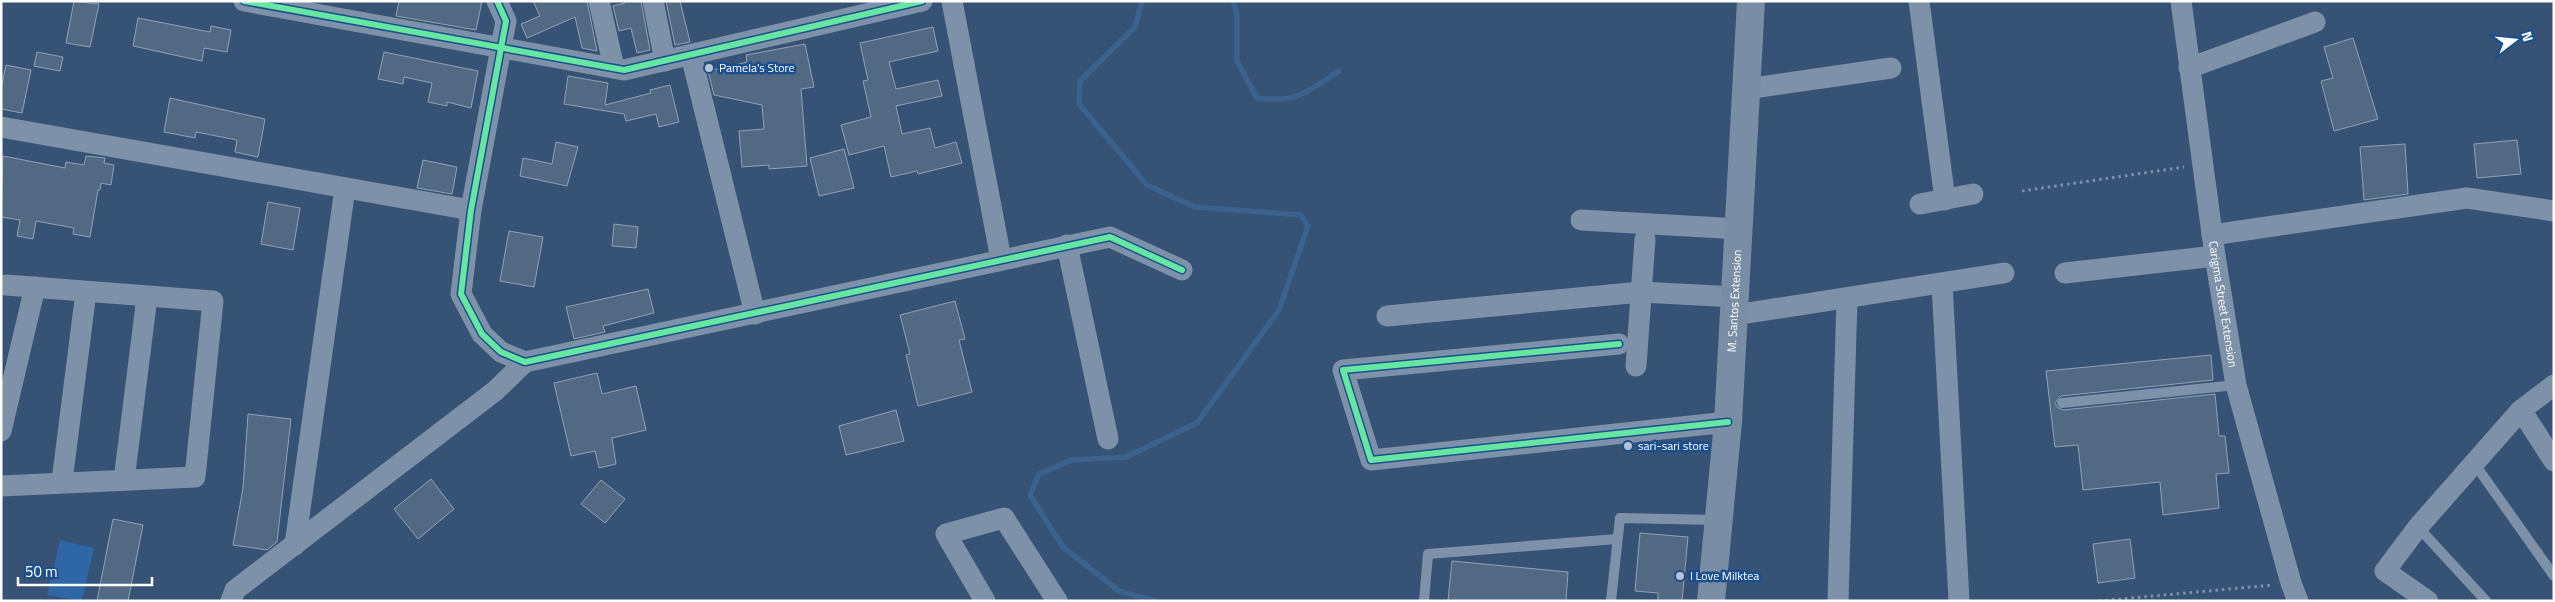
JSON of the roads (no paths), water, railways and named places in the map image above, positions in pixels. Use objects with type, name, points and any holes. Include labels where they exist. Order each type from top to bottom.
[{"type":"street","points":[[244,1],[624,70],[922,1]]},
{"type":"street","points":[[497,1],[506,21],[471,210],[461,294],[482,334],[501,352],[525,362]]},
{"type":"street","points":[[599,1],[614,68]]},
{"type":"street","points":[[653,1],[665,60]]},
{"type":"street","points":[[952,1],[1000,259]]},
{"type":"street","name":"M. Santos Extension","points":[[1711,601],[1728,422],[1736,306],[1751,1]]},
{"type":"street","points":[[1919,1],[1945,200]]},
{"type":"street","name":"Carigma Street Extension","points":[[2181,1],[2214,245],[2236,385],[2294,592]]},
{"type":"street","points":[[2189,68],[2316,22]]},
{"type":"street","points":[[691,55],[754,314]]},
{"type":"street","points":[[1746,89],[1891,68]]},
{"type":"street","points":[[1,127],[471,210]]},
{"type":"street","points":[[295,545],[345,188]]},
{"type":"street","points":[[1920,204],[1973,194]]},
{"type":"street","points":[[2065,273],[2467,198],[2554,211]]},
{"type":"street","points":[[1581,220],[1740,229]]},
{"type":"street","points":[[231,601],[235,590],[495,391],[525,362],[1110,237],[1118,238],[1182,270]]},
{"type":"street","points":[[1636,366],[1644,239]]},
{"type":"street","points":[[1067,245],[1108,439]]},
{"type":"street","points":[[1387,316],[1641,292],[1736,306],[1847,298],[2004,273]]},
{"type":"street","points":[[1942,284],[1959,601]]},
{"type":"street","points":[[1,486],[62,481],[195,477],[213,302],[6,285]]},
{"type":"street","points":[[1,431],[35,288]]},
{"type":"street","points":[[62,481],[86,292]]},
{"type":"street","points":[[124,480],[147,297]]},
{"type":"street","points":[[1838,601],[1847,298]]},
{"type":"street","points":[[1619,344],[1343,370],[1371,460],[1728,422]]},
{"type":"street","points":[[2428,601],[2385,571],[2418,527],[2520,410],[2554,385]]},
{"type":"street","points":[[2520,410],[2554,461]]},
{"type":"street","points":[[985,601],[946,534],[1004,518],[1057,601]]},
{"type":"lane","points":[[2062,403],[2236,385]]},
{"type":"lane","points":[[2474,463],[2554,576]]},
{"type":"lane","points":[[1611,601],[1620,518],[1719,520]]},
{"type":"lane","points":[[2418,527],[2486,601]]},
{"type":"lane","points":[[1424,601],[1428,554],[1617,539]]},
{"type":"waterway","points":[[1142,1],[1135,27],[1080,81],[1079,104],[1147,185],[1195,207],[1301,215],[1308,226],[1279,310],[1197,423],[1126,457],[1072,460],[1039,474],[1030,495],[1063,547],[1119,591],[1155,601]]},
{"type":"waterway","points":[[1233,1],[1237,15],[1237,61],[1257,98],[1282,99],[1292,97],[1310,90],[1339,71]]},
{"type":"place","name":"Pamela's Store","points":[[709,68]]},
{"type":"place","name":"sari-sari store","points":[[1628,446]]},
{"type":"place","name":"I Love Milktea","points":[[1680,576]]}]
